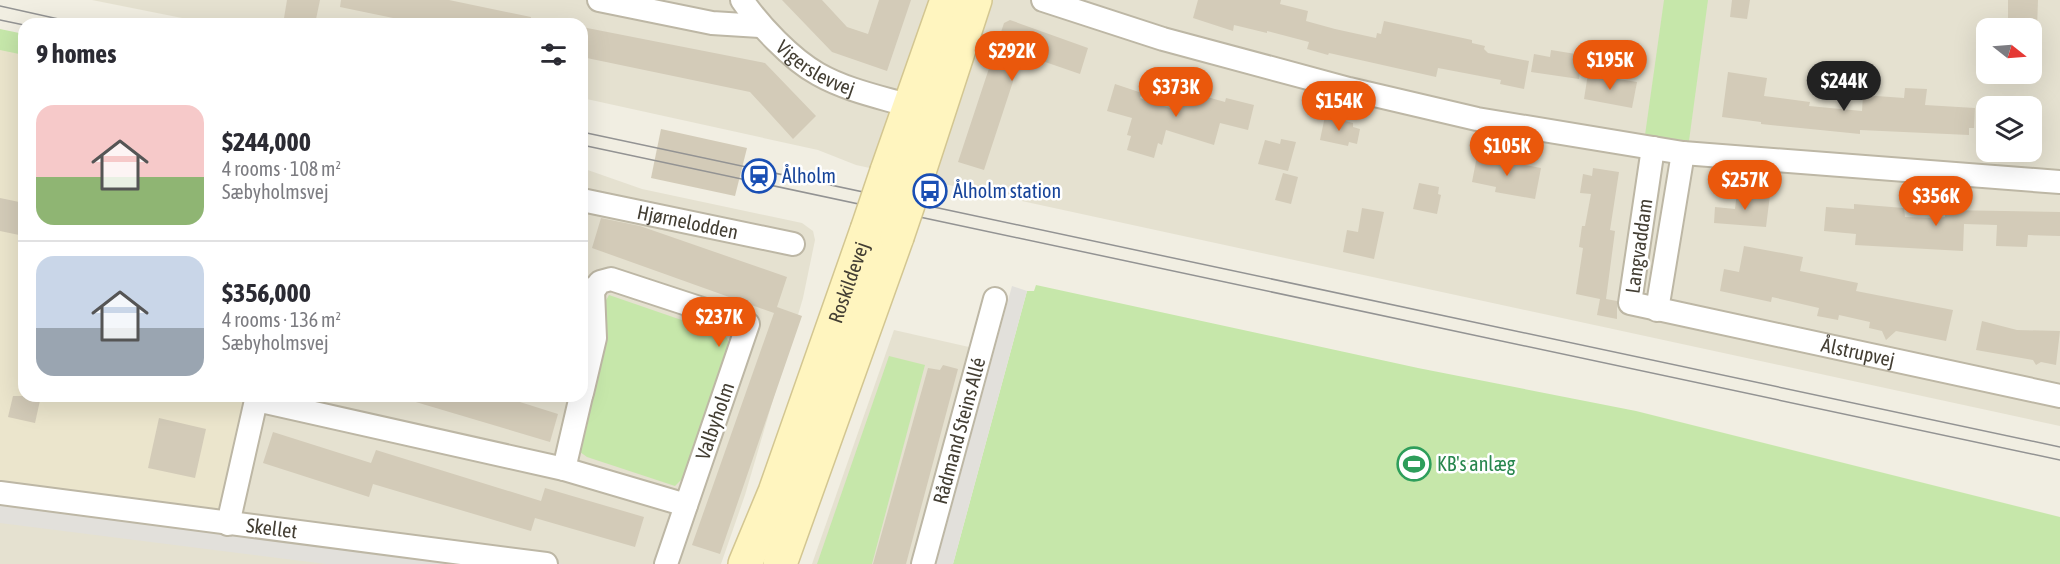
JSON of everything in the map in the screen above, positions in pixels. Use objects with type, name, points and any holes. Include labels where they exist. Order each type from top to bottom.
[{"type":"street","points":[[599,0],[712,23],[760,26]]},
{"type":"street","name":"Vigerslevvej","points":[[742,0],[760,26],[817,74],[851,88],[910,106]]},
{"type":"street","name":"Roskildevej","points":[[902,175],[910,106],[948,0]]},
{"type":"street","name":"Roskildevej","points":[[780,564],[902,175],[975,0]]},
{"type":"street","points":[[1043,0],[1163,39],[1349,89],[1477,118],[1683,153],[2060,182]]},
{"type":"street","name":"Langvaddam","points":[[1653,148],[1630,303],[1657,310],[1683,153]]},
{"type":"street","name":"Hjørnelodden","points":[[588,201],[793,244]]},
{"type":"street","name":"Roskildevej","points":[[745,564],[882,233]]},
{"type":"street","name":"Valbyholm","points":[[588,365],[595,338],[588,290],[600,282],[611,279],[748,324],[666,564]]},
{"type":"street","name":"Rådmand Steins Allé","points":[[922,564],[995,299]]},
{"type":"street","name":"Ålstrupvej","points":[[1657,310],[2060,396]]},
{"type":"street","points":[[228,525],[255,402]]},
{"type":"street","points":[[273,402],[564,469],[686,505]]},
{"type":"street","name":"Valbyholm","points":[[564,469],[579,402]]},
{"type":"street","name":"Skellet","points":[[0,493],[228,525],[546,564]]},
{"type":"shaded area","points":[[92,0],[2060,0],[2060,426],[856,165],[818,150],[588,99],[588,18],[182,18]]},
{"type":"shaded area","points":[[0,44],[18,48],[18,402],[253,402],[227,518],[0,487]]},
{"type":"shaded area","points":[[588,170],[642,189],[802,223],[813,231],[815,240],[803,298],[745,495],[721,564],[0,564],[0,487],[237,402],[588,402]]},
{"type":"shaded area","points":[[1012,286],[1027,291],[953,564],[936,564]]},
{"type":"shaded area","points":[[894,330],[969,347],[911,564],[812,564]]},
{"type":"shaded area","points":[[0,491],[564,564],[326,564],[0,523]]},
{"type":"green space","points":[[1664,0],[1708,0],[1689,141],[1645,135]]},
{"type":"green space","points":[[0,29],[18,33],[18,54],[0,50]]},
{"type":"green space","name":"KB's anlæg","points":[[1036,285],[1418,368],[1636,411],[2060,517],[2060,564],[953,564],[1027,291],[1034,291]]},
{"type":"green space","points":[[609,295],[725,335],[730,344],[683,478],[675,486],[587,457],[580,452],[605,342],[605,302]]},
{"type":"green space","points":[[889,356],[925,365],[872,564],[817,564]]},
{"type":"building","points":[[287,0],[320,0],[316,18],[284,18]]},
{"type":"building","points":[[341,0],[449,0],[531,17],[393,18],[340,7]]},
{"type":"building","points":[[782,0],[822,0],[847,27],[868,34],[879,0],[911,0],[887,71],[832,52]]},
{"type":"building","points":[[1198,0],[1281,0],[1280,4],[1308,11],[1306,21],[1376,38],[1377,33],[1381,34],[1384,21],[1472,40],[1472,43],[1485,46],[1484,49],[1488,53],[1529,61],[1524,89],[1500,84],[1501,80],[1438,68],[1436,77],[1329,53],[1328,55],[1307,49],[1309,42],[1267,31],[1267,33],[1234,25],[1233,31],[1193,18]]},
{"type":"building","points":[[1732,0],[1750,0],[1747,19],[1730,17]]},
{"type":"building","points":[[2008,0],[2038,0],[2037,18],[2008,18]]},
{"type":"building","points":[[1010,20],[1088,48],[1080,74],[1022,54],[984,170],[958,162],[1004,23]]},
{"type":"building","points":[[588,28],[765,63],[816,116],[793,139],[750,92],[588,58]]},
{"type":"building","points":[[1551,50],[1582,55],[1579,79],[1531,72],[1534,54],[1550,57]]},
{"type":"building","points":[[1728,72],[1767,78],[1764,96],[1810,102],[1809,106],[1862,111],[1863,95],[1904,98],[1905,88],[1927,89],[1925,105],[1975,108],[1974,128],[1969,128],[1969,135],[1860,130],[1860,134],[1761,124],[1761,122],[1722,117]]},
{"type":"building","points":[[1588,74],[1637,82],[1632,108],[1584,99]]},
{"type":"building","points":[[1115,84],[1142,93],[1140,98],[1173,109],[1176,108],[1179,97],[1191,100],[1193,93],[1225,102],[1226,98],[1254,105],[1248,130],[1220,123],[1214,145],[1166,130],[1162,145],[1158,143],[1154,158],[1127,150],[1131,136],[1127,135],[1132,118],[1107,111]]},
{"type":"building","points":[[1325,116],[1353,123],[1353,127],[1360,129],[1357,144],[1349,142],[1348,146],[1320,140]]},
{"type":"building","points":[[661,129],[747,148],[735,196],[651,178]]},
{"type":"building","points":[[1281,139],[1296,142],[1288,171],[1258,164],[1265,140],[1280,144]]},
{"type":"building","points":[[1477,156],[1541,168],[1535,199],[1495,192],[1496,187],[1472,182]]},
{"type":"building","points":[[1593,168],[1619,172],[1610,230],[1615,231],[1606,299],[1617,301],[1617,319],[1597,315],[1600,299],[1576,294],[1583,248],[1579,247],[1582,226],[1585,226],[1591,194],[1580,193],[1583,174],[1592,176]]},
{"type":"building","points":[[1283,173],[1298,177],[1291,204],[1275,200]]},
{"type":"building","points":[[1419,183],[1439,187],[1438,194],[1441,195],[1437,214],[1413,209]]},
{"type":"building","points":[[1737,191],[1770,195],[1766,227],[1714,223],[1715,207],[1735,209]]},
{"type":"building","points":[[0,198],[18,202],[18,235],[0,231]]},
{"type":"building","points":[[1854,204],[1904,208],[1905,217],[1945,217],[1945,210],[2060,212],[2060,236],[2028,235],[2027,247],[1996,246],[1997,225],[1964,224],[1963,251],[1855,245],[1856,234],[1824,231],[1826,207],[1854,209]]},
{"type":"building","points":[[1362,208],[1384,212],[1374,259],[1343,252],[1347,230],[1358,232]]},
{"type":"building","points":[[601,218],[640,226],[787,277],[777,307],[802,316],[720,554],[692,545],[774,313],[592,248]]},
{"type":"building","points":[[1744,246],[1803,257],[1800,271],[1858,283],[1856,291],[1953,310],[1946,341],[1896,331],[1886,340],[1882,331],[1869,328],[1870,322],[1839,315],[1838,320],[1817,316],[1819,308],[1772,297],[1771,302],[1720,291],[1724,269],[1739,272]]},
{"type":"building","points":[[1982,321],[2017,330],[2060,331],[2056,365],[2041,362],[2036,365],[2033,360],[1976,350]]},
{"type":"building","points":[[943,365],[958,369],[906,564],[873,564],[928,368],[940,370]]},
{"type":"building","points":[[13,396],[18,396],[18,402],[40,402],[35,423],[8,417]]},
{"type":"building","points":[[416,402],[520,402],[558,414],[550,442]]},
{"type":"building","points":[[159,418],[206,429],[195,478],[148,468]]},
{"type":"building","points":[[273,432],[371,463],[376,450],[541,501],[545,488],[644,517],[635,547],[535,518],[531,531],[373,484],[369,497],[263,463]]},
{"type":"tram line","points":[[0,6],[54,18]]},
{"type":"tram line","points":[[0,20],[18,24]]},
{"type":"tram line","points":[[588,133],[2060,447]]},
{"type":"tram line","points":[[588,146],[2060,460]]},
{"type":"place","name":"Ålholm","points":[[759,176]]},
{"type":"place","name":"Ålholm station","points":[[930,191]]},
{"type":"place","name":"KB's anlæg","points":[[1414,464]]}]
